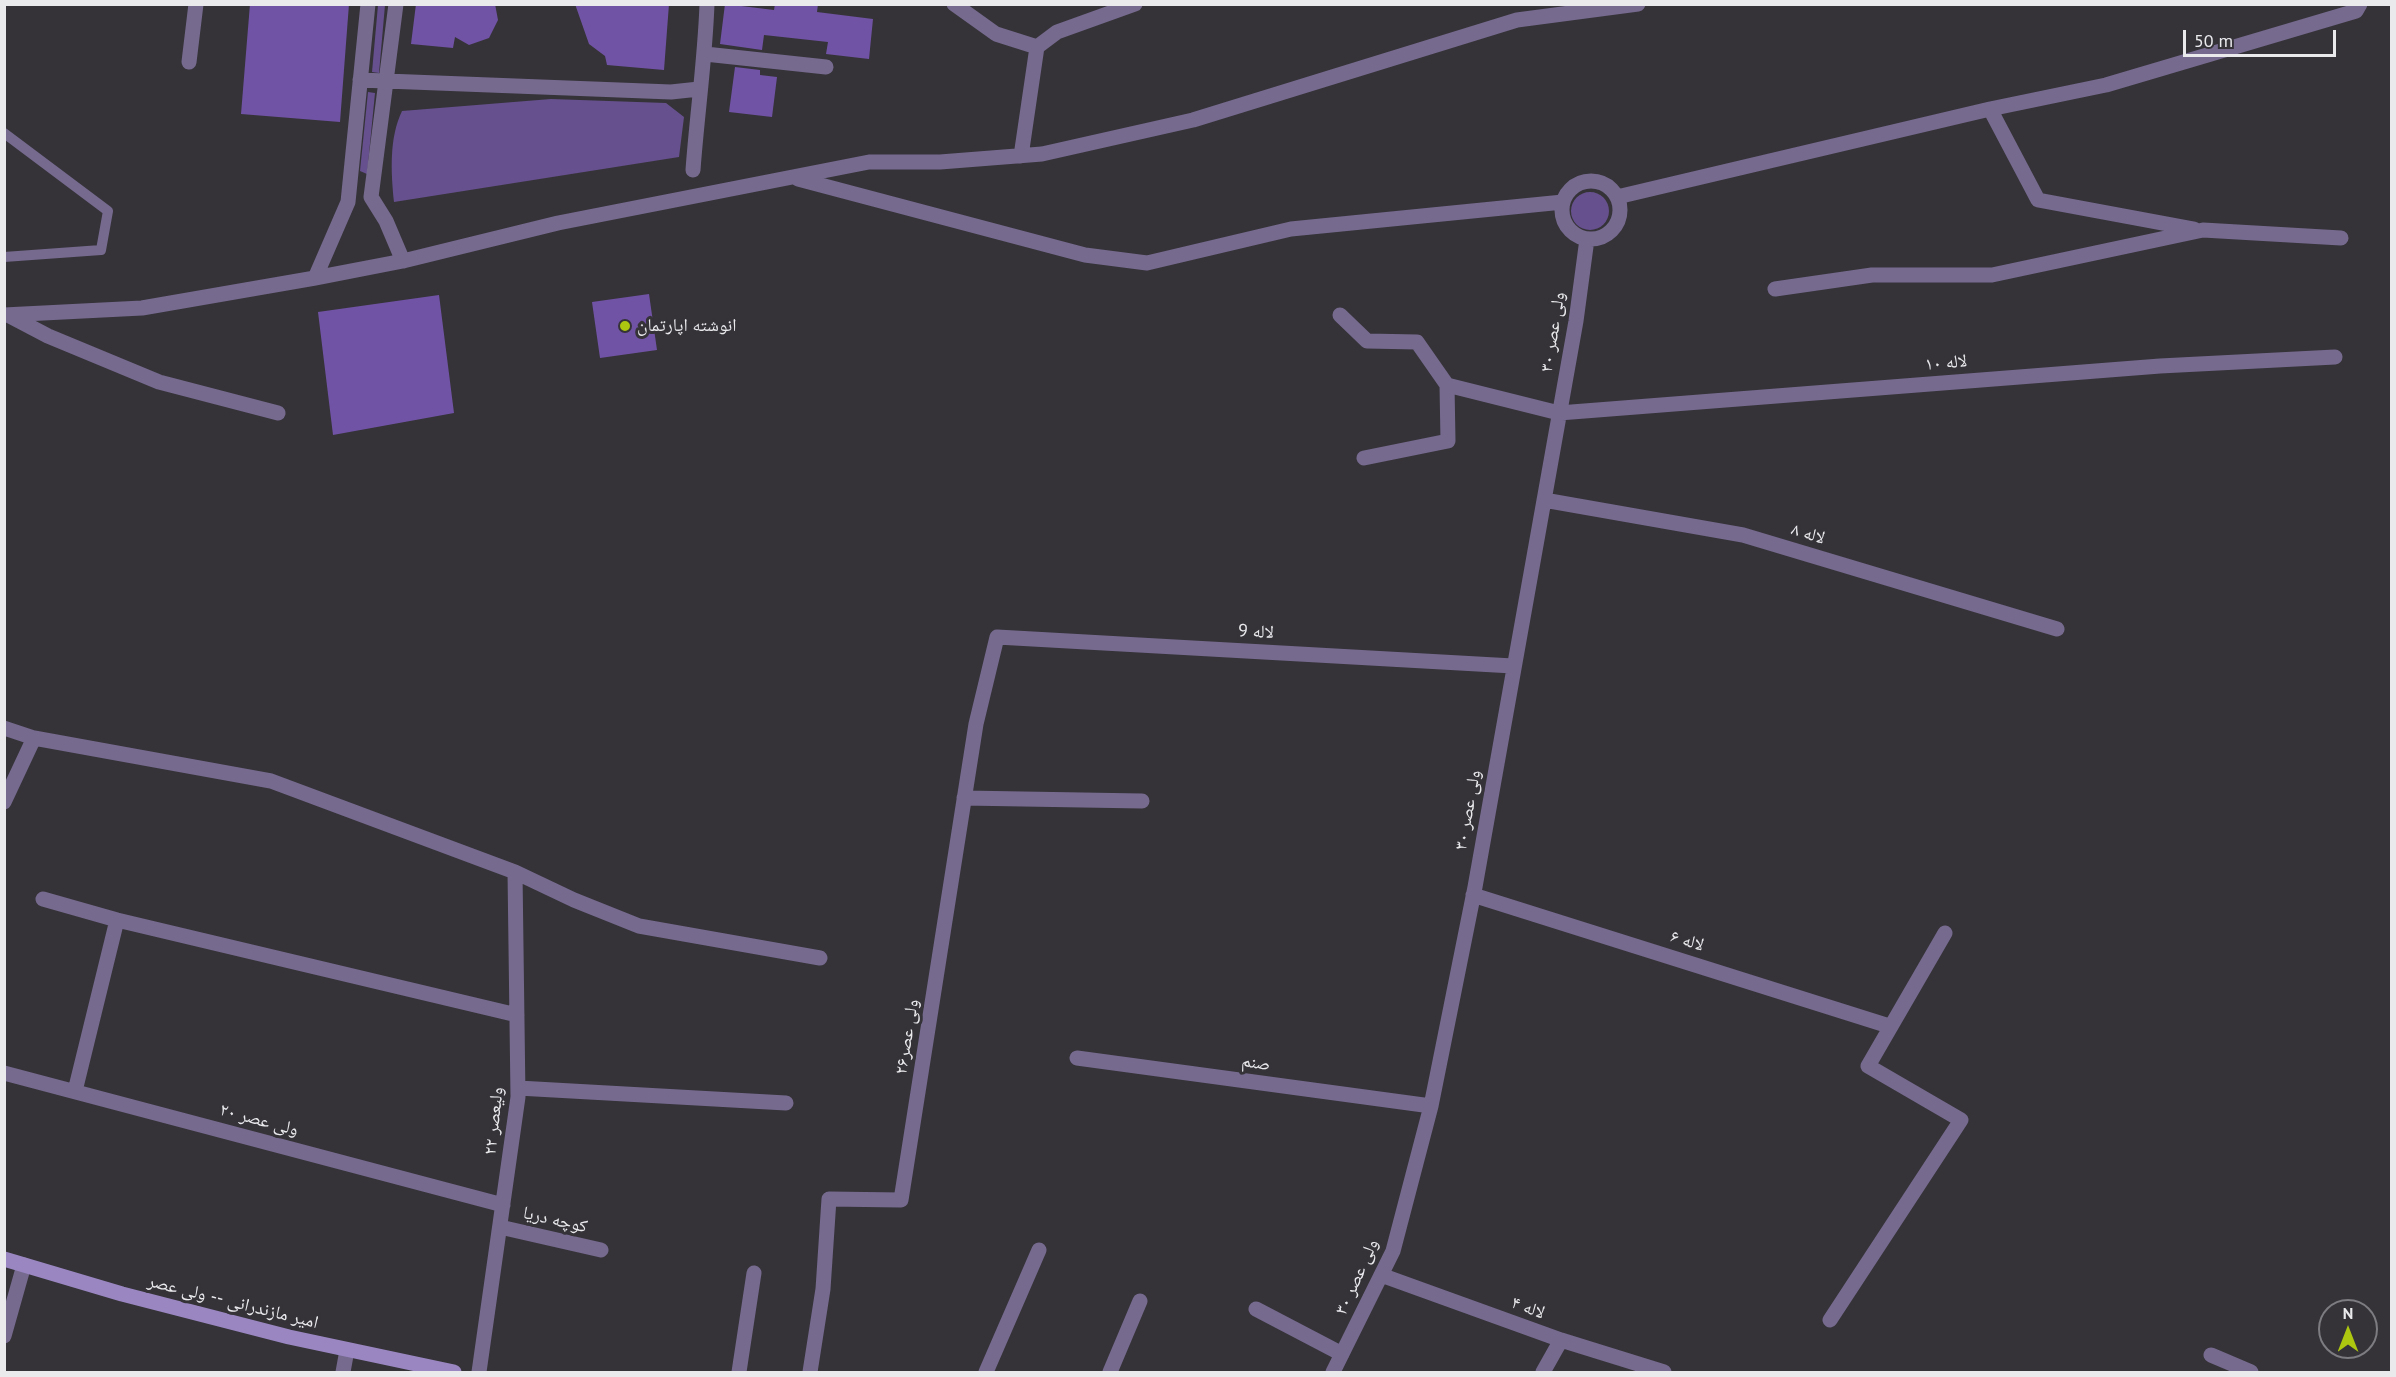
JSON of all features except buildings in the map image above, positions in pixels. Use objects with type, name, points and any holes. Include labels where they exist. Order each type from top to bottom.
[{"type":"main road","name":"امیر مازندرانی -- ولی عصر","points":[[4,1259],[133,1297],[347,1350],[454,1372]]},
{"type":"street","points":[[189,62],[195,4]]},
{"type":"street","points":[[315,278],[348,202],[368,4]]},
{"type":"street","points":[[396,4],[371,197],[386,221],[403,261]]},
{"type":"street","points":[[693,170],[699,89],[705,54],[707,4]]},
{"type":"street","points":[[954,4],[996,34],[1037,47]]},
{"type":"street","points":[[1020,156],[1037,47],[1057,32],[1135,4]]},
{"type":"street","points":[[6,315],[142,308],[315,278],[403,261],[558,223],[869,162],[940,162],[1042,154],[1193,120],[1517,20],[1638,4]]},
{"type":"street","points":[[1617,198],[2106,85],[2356,11],[2360,4]]},
{"type":"street","points":[[705,54],[826,67]]},
{"type":"street","points":[[360,80],[671,93],[699,89]]},
{"type":"street","points":[[1990,110],[2038,200],[2203,230],[2341,238]]},
{"type":"street","points":[[792,177],[1085,255],[1148,263],[1291,229],[1563,202]]},
{"type":"street","points":[[1584,183],[1603,184],[1617,198],[1620,215],[1612,231],[1596,239],[1587,239],[1569,229],[1564,221],[1563,202],[1568,193],[1584,183]]},
{"type":"street","points":[[1775,289],[1872,275],[1992,275],[2203,230]]},
{"type":"street","name":"ولی عصر ۳۰","points":[[1333,1372],[1393,1251],[1431,1106],[1473,895],[1544,500],[1587,239]]},
{"type":"street","points":[[6,315],[48,336],[159,382],[278,412]]},
{"type":"street","points":[[1340,315],[1367,341],[1417,342],[1447,385],[1448,441],[1364,458]]},
{"type":"street","name":"لاله ۱۰","points":[[1447,385],[1559,413],[2160,366],[2336,357]]},
{"type":"street","name":"لاله ۸","points":[[1544,500],[1743,535],[2057,629]]},
{"type":"street","name":"لاله 9","points":[[997,638],[1514,666]]},
{"type":"street","name":"ولی عصر۲۶","points":[[810,1372],[823,1289],[829,1199],[901,1200],[976,724],[997,638]]},
{"type":"street","points":[[4,728],[34,738],[271,781],[515,872],[574,900],[639,926],[820,958]]},
{"type":"street","points":[[4,802],[34,738]]},
{"type":"street","points":[[964,798],[1142,801]]},
{"type":"street","name":"ولیعصر ۲۲","points":[[479,1372],[518,1088],[515,872]]},
{"type":"street","name":"لاله ۶","points":[[1473,895],[1889,1026]]},
{"type":"street","points":[[43,899],[117,920],[517,1015]]},
{"type":"street","points":[[75,1091],[117,920]]},
{"type":"street","points":[[1830,1320],[1961,1120],[1868,1065],[1945,933]]},
{"type":"street","name":"صنم","points":[[1077,1058],[1431,1106]]},
{"type":"street","name":"ولی عصر ۲۰","points":[[4,1072],[503,1206]]},
{"type":"street","points":[[518,1088],[786,1102]]},
{"type":"street","name":"کوچه دریا","points":[[500,1227],[601,1250]]},
{"type":"street","points":[[985,1372],[1039,1250]]},
{"type":"street","points":[[4,1336],[24,1265]]},
{"type":"street","points":[[739,1372],[754,1274]]},
{"type":"street","name":"لاله ۴","points":[[1381,1275],[1561,1340],[1664,1372]]},
{"type":"street","points":[[1110,1372],[1140,1301]]},
{"type":"street","points":[[1256,1310],[1342,1354]]},
{"type":"street","points":[[1543,1372],[1561,1340]]},
{"type":"street","points":[[343,1372],[347,1350]]},
{"type":"street","points":[[2211,1355],[2252,1372]]},
{"type":"lane","points":[[4,132],[108,211],[101,250],[4,257]]},
{"type":"shaded area","points":[[378,5],[385,5],[379,73],[372,72]]},
{"type":"shaded area","points":[[368,92],[375,93],[367,174],[360,171]]},
{"type":"shaded area","points":[[551,99],[666,103],[684,117],[679,157],[394,202],[393,144],[402,111]]},
{"type":"shaded area","points":[[1590,192],[1603,198],[1609,211],[1603,224],[1590,230],[1577,224],[1571,211],[1577,198]]},
{"type":"place","name":"انوشته اپارتمان","points":[[625,326]]}]
